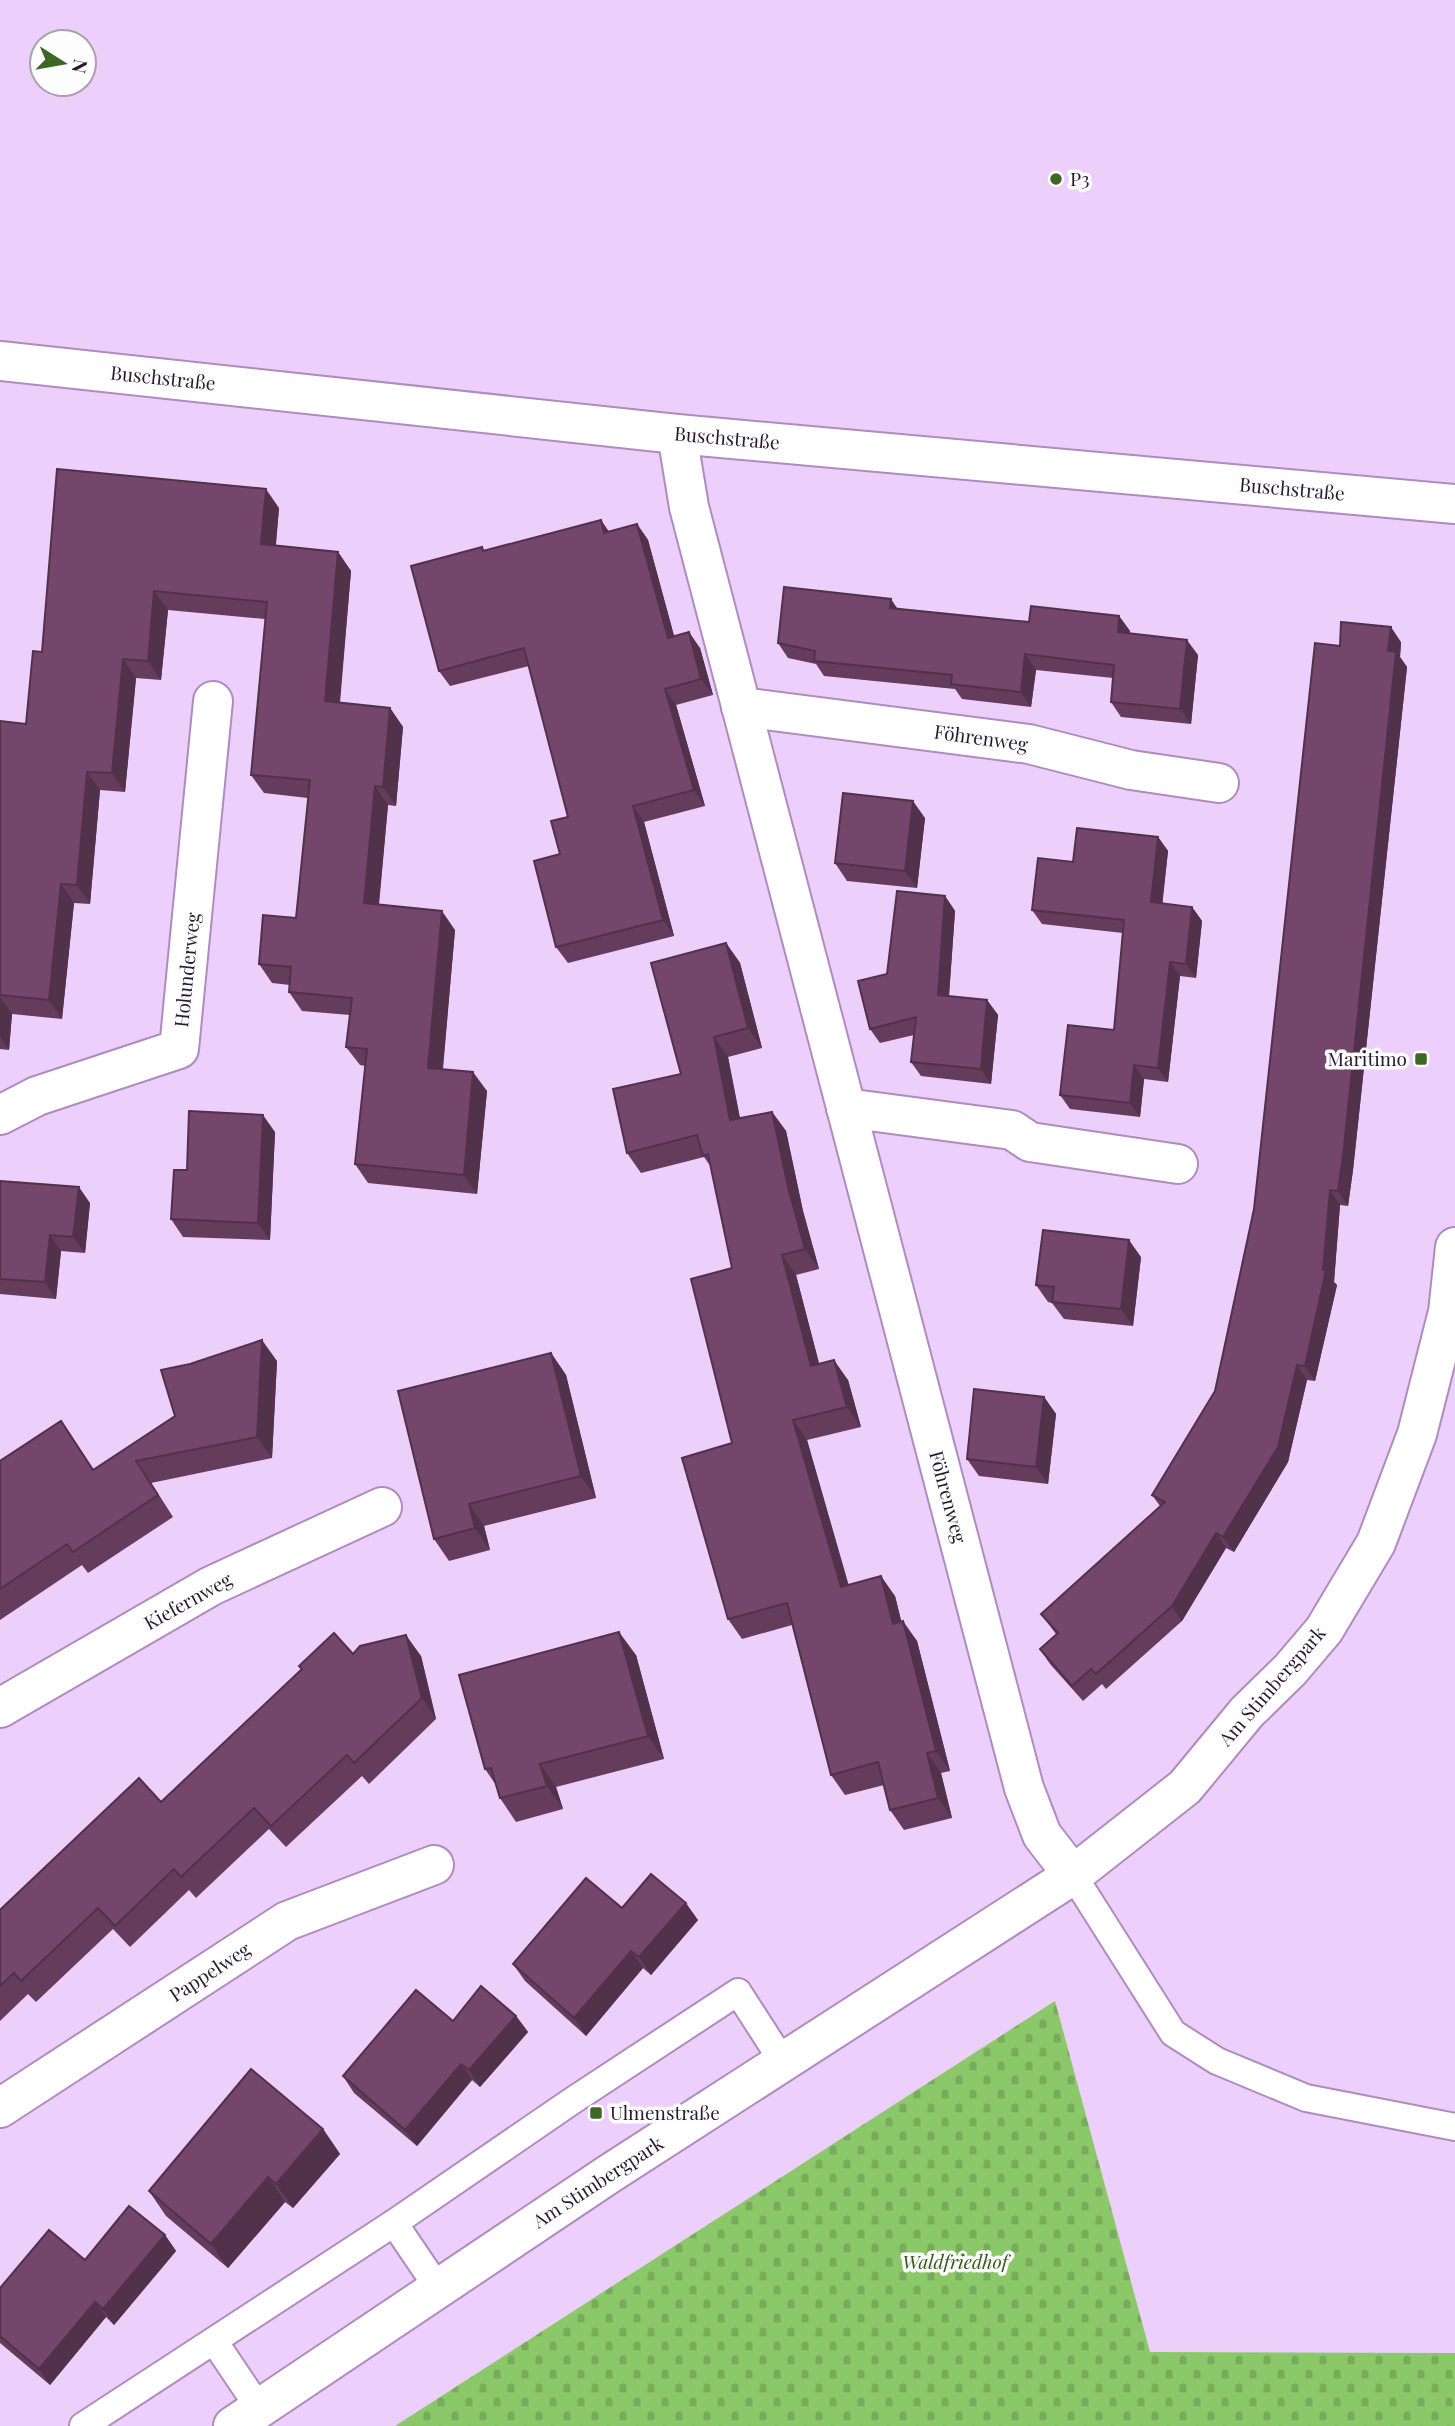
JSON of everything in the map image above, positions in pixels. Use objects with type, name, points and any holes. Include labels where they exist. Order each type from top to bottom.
[{"type":"street","name":"Buschstraße","points":[[0,361],[677,434],[1455,503]]},
{"type":"street","name":"Föhrenweg","points":[[677,434],[689,506],[1024,1788],[1042,1835],[1073,1875]]},
{"type":"street","name":"Holunderweg","points":[[0,1115],[37,1096],[179,1049],[214,701]]},
{"type":"street","name":"Föhrenweg","points":[[741,707],[1029,744],[1131,770],[1219,783]]},
{"type":"street","points":[[846,1108],[1012,1130],[1030,1142],[1178,1164]]},
{"type":"street","name":"Am Stimbergpark","points":[[246,2417],[438,2288],[1073,1875],[1185,1787],[1247,1712],[1290,1670],[1315,1640],[1376,1543],[1417,1434],[1448,1312],[1455,1247]]},
{"type":"street","name":"Kiefernweg","points":[[0,1708],[211,1586],[383,1507]]},
{"type":"street","name":"Pappelweg","points":[[0,2108],[287,1921],[434,1865]]},
{"type":"lane","points":[[1073,1875],[1173,2033],[1217,2061],[1306,2098],[1455,2127]]},
{"type":"lane","points":[[83,2426],[394,2223],[738,1992],[783,2062]]},
{"type":"lane","points":[[394,2223],[438,2288]]},
{"type":"lane","points":[[214,2341],[246,2417]]},
{"type":"green space","name":"Waldfriedhof","points":[[1055,2001],[1150,2352],[1455,2353],[1455,2426],[395,2426]]},
{"type":"building","points":[[57,469],[266,489],[261,544],[338,552],[325,701],[390,708],[383,787],[375,786],[364,903],[442,911],[428,1068],[473,1072],[464,1175],[355,1164],[367,1049],[346,1047],[352,998],[289,992],[291,967],[259,964],[263,915],[296,918],[310,780],[251,775],[267,602],[154,591],[148,661],[123,659],[112,773],[87,772],[77,885],[61,884],[49,1000],[0,995],[0,721],[26,724],[33,651],[42,652]]},
{"type":"building","points":[[601,520],[604,533],[637,524],[668,638],[689,632],[701,679],[665,689],[694,790],[633,806],[663,920],[556,947],[534,861],[560,854],[551,821],[568,817],[524,648],[439,671],[411,566],[482,547],[483,551]]},
{"type":"building","points":[[784,587],[891,599],[890,608],[1029,622],[1031,606],[1119,616],[1118,632],[1187,640],[1180,709],[1111,702],[1114,665],[1025,654],[1021,692],[951,684],[952,675],[814,661],[815,651],[778,643]]},
{"type":"building","points":[[1341,622],[1391,627],[1388,651],[1396,652],[1343,1156],[1338,1191],[1330,1190],[1323,1270],[1326,1270],[1305,1366],[1297,1365],[1278,1447],[1223,1537],[1216,1533],[1172,1606],[1096,1674],[1091,1669],[1072,1686],[1040,1649],[1058,1633],[1041,1614],[1165,1502],[1152,1495],[1215,1391],[1254,1209],[1315,643],[1340,646]]},
{"type":"building","points":[[843,793],[913,801],[905,871],[835,863]]},
{"type":"building","points":[[1077,828],[1158,837],[1151,902],[1192,907],[1186,964],[1170,962],[1158,1068],[1134,1065],[1130,1103],[1060,1095],[1068,1025],[1114,1030],[1124,920],[1032,910],[1038,858],[1073,862]]},
{"type":"building","points":[[897,891],[945,896],[938,995],[987,1000],[981,1069],[911,1062],[916,1017],[870,1029],[858,981],[887,974]]},
{"type":"building","points":[[726,943],[748,1028],[714,1037],[730,1120],[772,1112],[805,1249],[782,1255],[811,1366],[834,1360],[847,1407],[793,1420],[841,1587],[881,1576],[893,1624],[903,1621],[936,1751],[927,1753],[938,1798],[890,1810],[878,1762],[831,1775],[787,1603],[728,1619],[682,1458],[732,1443],[691,1279],[732,1268],[708,1154],[703,1156],[697,1135],[627,1153],[613,1089],[681,1074],[651,963]]},
{"type":"building","points":[[189,1111],[263,1115],[258,1223],[171,1219],[174,1170],[187,1170]]},
{"type":"building","points":[[0,1181],[79,1187],[73,1237],[50,1235],[45,1282],[0,1279]]},
{"type":"building","points":[[1043,1230],[1129,1240],[1121,1309],[1052,1302],[1054,1287],[1036,1285]]},
{"type":"building","points":[[262,1340],[257,1437],[136,1461],[158,1495],[73,1552],[67,1544],[0,1589],[0,1461],[61,1421],[93,1470],[175,1416],[161,1370],[190,1364]]},
{"type":"building","points":[[551,1353],[581,1476],[469,1504],[475,1528],[434,1539],[398,1391]]},
{"type":"building","points":[[974,1389],[1044,1397],[1036,1467],[967,1459]]},
{"type":"building","points":[[619,1632],[648,1736],[540,1764],[547,1786],[500,1798],[491,1768],[485,1769],[459,1675]]},
{"type":"building","points":[[334,1633],[353,1654],[360,1646],[406,1635],[422,1698],[354,1763],[347,1755],[271,1826],[254,1808],[181,1877],[174,1869],[115,1926],[98,1908],[21,1981],[14,1973],[0,1986],[0,1910],[139,1778],[161,1802],[302,1669],[299,1666]]},
{"type":"building","points":[[651,1874],[686,1903],[639,1957],[631,1951],[574,2018],[513,1964],[586,1878],[622,1908]]},
{"type":"building","points":[[481,1986],[516,2016],[469,2070],[461,2064],[405,2130],[343,2076],[416,1990],[453,2021]]},
{"type":"building","points":[[251,2069],[323,2129],[276,2184],[268,2177],[211,2244],[149,2191]]},
{"type":"building","points":[[129,2206],[165,2235],[103,2309],[95,2302],[39,2369],[0,2336],[0,2288],[49,2230],[85,2260]]},
{"type":"place","name":"P3","points":[[1056,179]]},
{"type":"place","name":"Maritimo","points":[[1421,1059]]},
{"type":"place","name":"Ulmenstraße","points":[[596,2113]]}]
